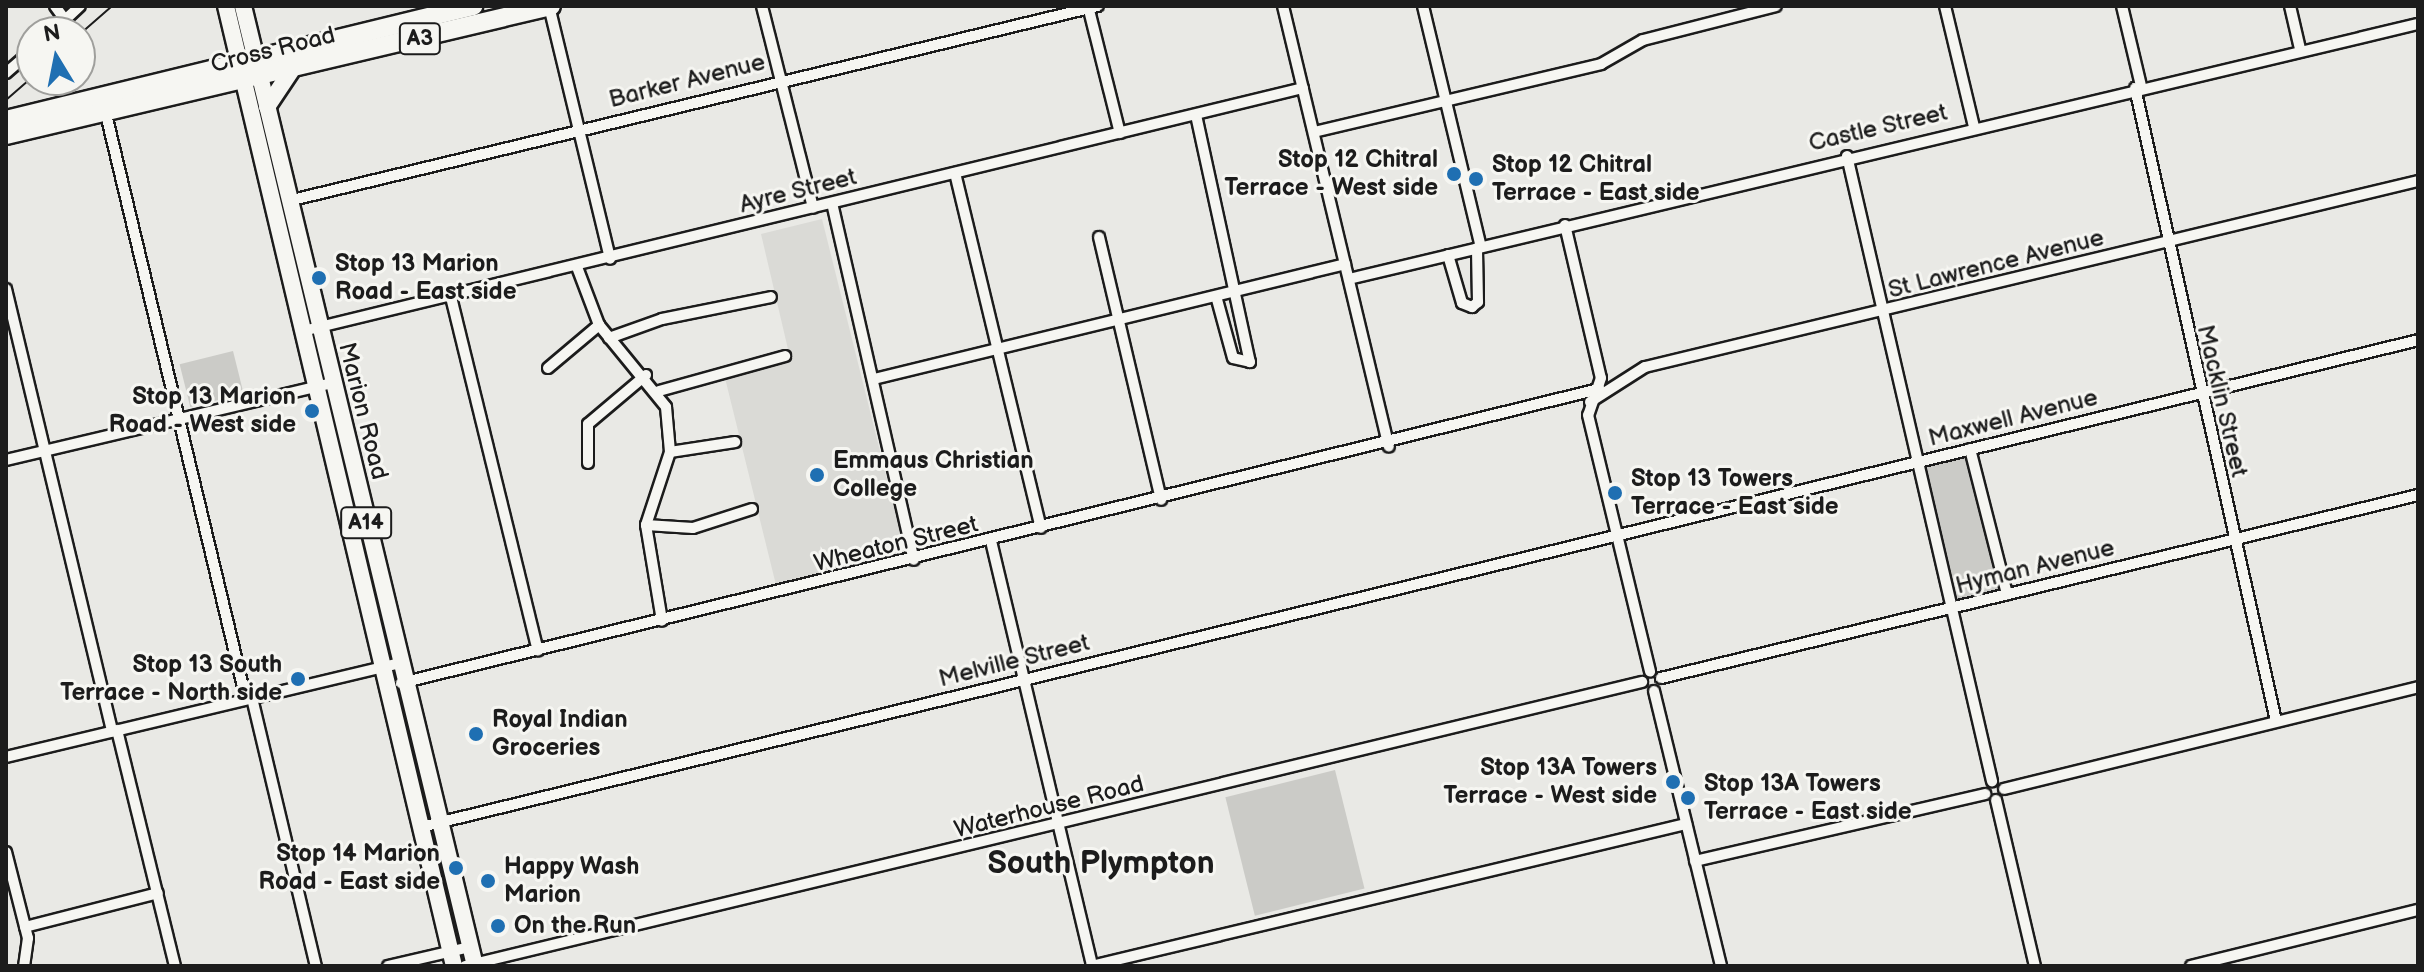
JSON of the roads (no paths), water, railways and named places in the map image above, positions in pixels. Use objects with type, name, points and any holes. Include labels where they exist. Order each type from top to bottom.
[{"type":"highway","name":"Cross Road","points":[[6,120],[104,104],[249,71],[287,52],[442,10],[473,6]]},
{"type":"highway","name":"Cross Road","points":[[249,71],[291,71],[550,6]]},
{"type":"highway","name":"Cross Road","points":[[6,135],[104,104]]},
{"type":"main road","name":"Marion Road","points":[[226,6],[240,31],[249,71],[267,109],[288,201],[311,330]]},
{"type":"main road","name":"Marion Road","points":[[240,31],[243,6]]},
{"type":"main road","points":[[249,106],[211,80],[240,31],[287,52]]},
{"type":"main road","name":"Marion Road","points":[[249,71],[249,106],[311,330],[387,686],[453,959]]},
{"type":"main road","points":[[267,109],[291,71]]},
{"type":"main road","name":"Marion Road","points":[[324,385],[405,682],[471,961]]},
{"type":"street","points":[[550,6],[610,259]]},
{"type":"street","points":[[762,6],[813,208]]},
{"type":"street","points":[[1283,6],[1389,446]]},
{"type":"street","points":[[1423,6],[1479,248],[1478,302],[1472,307],[1458,293],[1448,255]]},
{"type":"street","points":[[1314,132],[1601,64],[1643,40],[1776,6]]},
{"type":"street","points":[[1945,6],[1974,127]]},
{"type":"street","name":"Macklin Street","points":[[2122,6],[2172,242],[2199,392],[2276,721]]},
{"type":"street","points":[[2290,6],[2300,49]]},
{"type":"street","points":[[1091,7],[1120,133]]},
{"type":"street","name":"Barker Avenue","points":[[288,201],[578,128],[1091,7]]},
{"type":"street","points":[[442,10],[448,32]]},
{"type":"street","name":"Castle Street","points":[[1349,279],[1847,156],[2418,24]]},
{"type":"street","name":"Ayre Street","points":[[311,330],[1303,88]]},
{"type":"street","points":[[104,104],[316,966]]},
{"type":"street","points":[[1196,115],[1237,291],[1250,362],[1233,358],[1216,296]]},
{"type":"street","points":[[1847,156],[1992,781],[1985,794]]},
{"type":"street","points":[[955,173],[1041,528]]},
{"type":"street","name":"St Lawrence Avenue","points":[[1590,402],[1645,367],[2418,181]]},
{"type":"street","points":[[832,203],[914,560]]},
{"type":"street","points":[[1565,225],[1599,389],[1590,402],[1617,536],[1650,672],[1661,678],[1654,691]]},
{"type":"street","points":[[1099,237],[1161,500]]},
{"type":"street","points":[[874,379],[1345,264]]},
{"type":"street","points":[[577,267],[599,325],[659,391],[670,452],[646,525],[662,621]]},
{"type":"street","points":[[6,289],[175,966]]},
{"type":"street","points":[[451,297],[538,650]]},
{"type":"street","points":[[609,338],[662,319],[771,297]]},
{"type":"street","points":[[548,368],[599,325]]},
{"type":"street","name":"Maxwell Avenue","points":[[1617,536],[2418,340]]},
{"type":"street","points":[[659,391],[785,356]]},
{"type":"street","points":[[588,463],[588,424],[646,375]]},
{"type":"street","points":[[6,460],[324,385]]},
{"type":"street","name":"Wheaton Street","points":[[387,686],[1389,446],[1564,403],[1599,389]]},
{"type":"street","points":[[670,452],[735,442]]},
{"type":"street","points":[[1970,449],[2007,594]]},
{"type":"street","name":"Hyman Avenue","points":[[1661,678],[2418,495]]},
{"type":"street","points":[[646,525],[693,528],[752,509]]},
{"type":"street","name":"Melville Street","points":[[421,827],[1617,536]]},
{"type":"street","points":[[991,541],[1091,966],[1686,824]]},
{"type":"street","points":[[6,757],[400,663]]},
{"type":"street","points":[[1650,672],[1642,682],[1654,691],[1719,966]]},
{"type":"street","name":"Waterhouse Road","points":[[388,966],[453,959],[471,961],[1059,826],[1642,682]]},
{"type":"street","points":[[1996,800],[2004,789],[2418,687]]},
{"type":"street","points":[[1992,781],[2004,789]]},
{"type":"street","points":[[1695,861],[1985,794],[1996,800],[2035,966]]},
{"type":"street","points":[[6,852],[25,927],[24,966]]},
{"type":"street","points":[[25,927],[158,893]]},
{"type":"street","points":[[2191,966],[2418,910]]},
{"type":"tram line","points":[[96,20],[112,6]]},
{"type":"tram line","points":[[6,100],[16,91]]},
{"type":"place","name":"Stop 12 Chitral Terrace - West side","points":[[1454,174]]},
{"type":"place","name":"Stop 12 Chitral Terrace - East side","points":[[1476,179]]},
{"type":"place","name":"Stop 13 Marion Road - East side","points":[[319,278]]},
{"type":"place","name":"Stop 13 Marion Road - West side","points":[[312,411]]},
{"type":"place","name":"Emmaus Christian College","points":[[817,475]]},
{"type":"place","name":"Stop 13 Towers Terrace - East side","points":[[1615,493]]},
{"type":"place","name":"Stop 13 South Terrace - North side","points":[[298,679]]},
{"type":"place","name":"Royal Indian Groceries","points":[[476,734]]},
{"type":"place","name":"Stop 13A Towers Terrace - West side","points":[[1673,782]]},
{"type":"place","name":"Stop 13A Towers Terrace - East side","points":[[1688,798]]},
{"type":"place","name":"Stop 14 Marion Road - East side","points":[[456,868]]},
{"type":"place","name":"Happy Wash Marion","points":[[488,881]]},
{"type":"place","name":"On the Run","points":[[498,926]]},
{"type":"district","name":"South Plympton","points":[[1101,864]]}]
